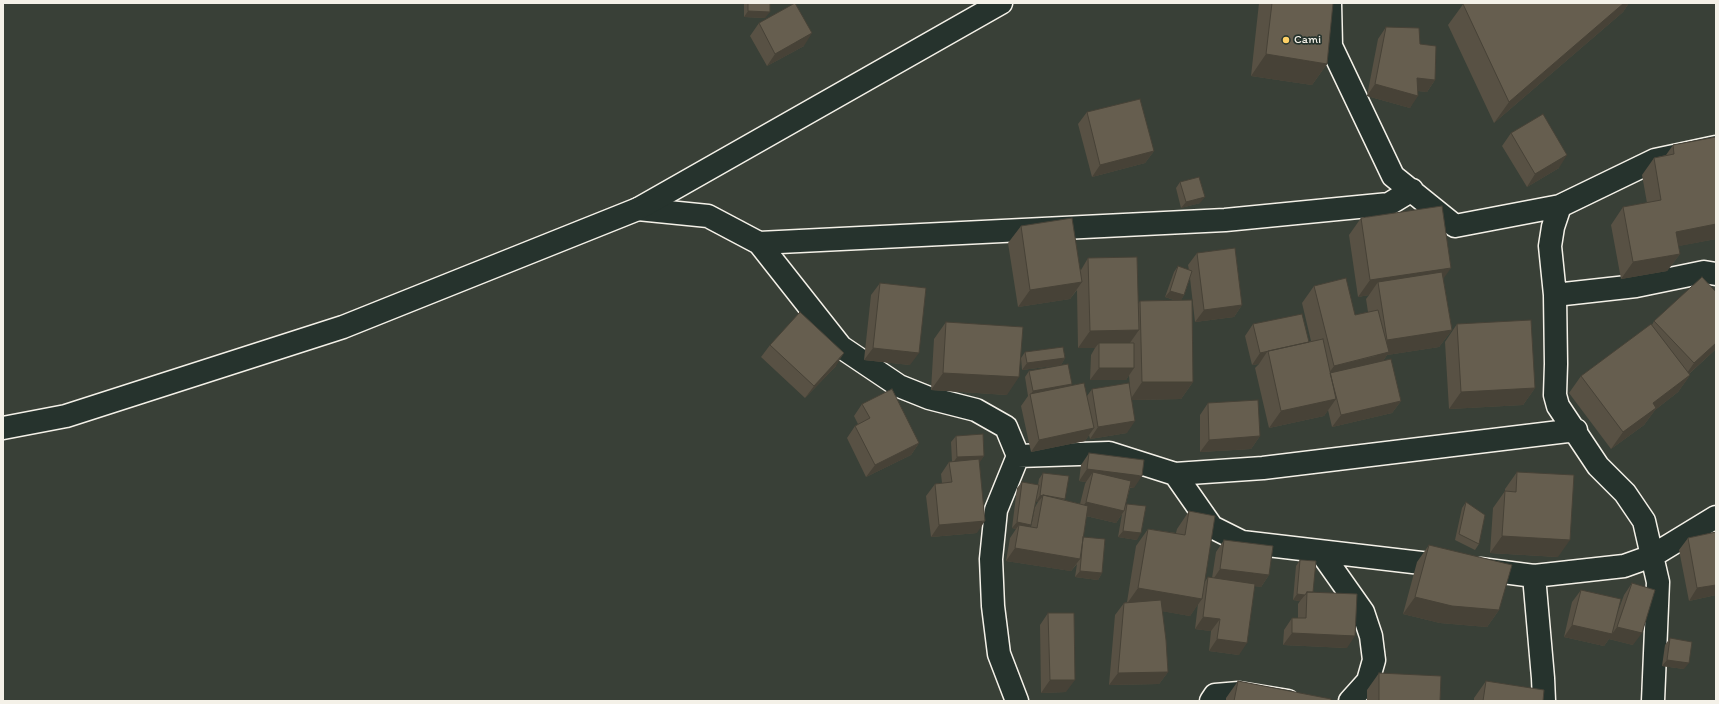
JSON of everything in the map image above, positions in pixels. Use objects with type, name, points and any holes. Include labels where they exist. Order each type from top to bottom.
[{"type":"street","points":[[3,428],[66,416],[343,327],[638,209],[1001,3]]},
{"type":"street","points":[[1330,3],[1331,46],[1393,176],[1455,226],[1560,206],[1655,160],[1716,146]]},
{"type":"street","points":[[759,243],[1225,220],[1389,204],[1412,190]]},
{"type":"street","points":[[1560,206],[1553,227],[1550,246],[1555,295],[1556,364],[1554,395],[1558,406],[1576,430],[1598,466],[1625,493],[1644,521],[1658,582],[1653,701]]},
{"type":"street","points":[[638,209],[708,216],[759,243],[841,347],[899,386],[929,398],[976,410],[1006,427],[1018,456],[996,510],[990,559],[992,606],[999,654],[1017,701]]},
{"type":"street","points":[[1555,295],[1636,286],[1704,272],[1716,274]]},
{"type":"street","points":[[1018,456],[1109,453],[1175,474],[1263,468],[1576,430]]},
{"type":"street","points":[[1175,474],[1212,527],[1242,542],[1534,576],[1624,566],[1652,556],[1716,517]]},
{"type":"street","points":[[1320,551],[1363,612],[1371,636],[1374,660],[1368,681],[1350,701]]},
{"type":"street","points":[[1534,576],[1544,701]]},
{"type":"street","points":[[1211,701],[1215,695],[1239,694],[1288,701]]},
{"type":"building","points":[[748,3],[770,3],[770,12],[748,11]]},
{"type":"building","points":[[795,3],[812,33],[775,54],[759,23]]},
{"type":"building","points":[[1272,3],[1333,3],[1327,64],[1266,54]]},
{"type":"building","points":[[1624,3],[1509,102],[1463,4]]},
{"type":"building","points":[[1386,27],[1419,28],[1420,44],[1436,46],[1435,80],[1417,78],[1418,96],[1375,84]]},
{"type":"building","points":[[1140,99],[1154,151],[1100,165],[1087,112]]},
{"type":"building","points":[[1543,114],[1567,155],[1535,174],[1511,133]]},
{"type":"building","points":[[1716,137],[1716,224],[1676,232],[1680,254],[1633,262],[1623,207],[1661,200],[1654,158],[1674,154],[1673,145]]},
{"type":"building","points":[[1199,177],[1205,197],[1186,202],[1180,182]]},
{"type":"building","points":[[1442,206],[1451,268],[1370,280],[1361,218]]},
{"type":"building","points":[[1072,218],[1082,282],[1030,290],[1021,226]]},
{"type":"building","points":[[1235,248],[1242,305],[1204,310],[1197,253]]},
{"type":"building","points":[[1137,257],[1139,330],[1090,331],[1088,258]]},
{"type":"building","points":[[1178,266],[1192,271],[1184,295],[1170,291]]},
{"type":"building","points":[[1442,272],[1452,330],[1387,340],[1378,282]]},
{"type":"building","points":[[1702,277],[1716,292],[1716,343],[1694,363],[1654,321]]},
{"type":"building","points":[[1346,278],[1355,315],[1378,310],[1389,352],[1334,366],[1314,286]]},
{"type":"building","points":[[880,283],[926,288],[919,353],[873,348]]},
{"type":"building","points":[[1192,300],[1193,382],[1142,382],[1140,301]]},
{"type":"building","points":[[800,312],[844,353],[814,386],[770,345]]},
{"type":"building","points":[[1302,314],[1309,342],[1260,353],[1253,324]]},
{"type":"building","points":[[1531,320],[1535,388],[1461,392],[1457,324]]},
{"type":"building","points":[[946,322],[1023,327],[1019,377],[943,373]]},
{"type":"building","points":[[1651,324],[1690,375],[1653,403],[1656,408],[1623,432],[1581,376]]},
{"type":"building","points":[[1323,339],[1336,399],[1281,411],[1268,351]]},
{"type":"building","points":[[1099,343],[1134,343],[1134,368],[1099,368]]},
{"type":"building","points":[[1063,347],[1065,358],[1027,363],[1025,352]]},
{"type":"building","points":[[1391,359],[1401,401],[1341,415],[1330,373]]},
{"type":"building","points":[[1068,364],[1072,384],[1033,391],[1029,371]]},
{"type":"building","points":[[1084,383],[1094,428],[1039,440],[1030,394]]},
{"type":"building","points":[[1129,383],[1135,421],[1098,427],[1092,389]]},
{"type":"building","points":[[892,389],[919,443],[875,465],[855,426],[870,418],[862,404]]},
{"type":"building","points":[[1258,400],[1260,436],[1209,440],[1208,403]]},
{"type":"building","points":[[983,434],[984,456],[957,457],[956,436]]},
{"type":"building","points":[[1089,453],[1144,460],[1142,476],[1087,469]]},
{"type":"building","points":[[979,459],[985,521],[939,525],[935,484],[952,482],[949,462]]},
{"type":"building","points":[[1093,472],[1131,481],[1124,511],[1086,502]]},
{"type":"building","points":[[1517,472],[1574,475],[1570,540],[1502,536],[1505,491],[1516,492]]},
{"type":"building","points":[[1043,473],[1069,476],[1065,499],[1040,495]]},
{"type":"building","points":[[1022,482],[1039,485],[1031,525],[1017,522]]},
{"type":"building","points":[[1043,495],[1088,506],[1080,559],[1015,548],[1019,525],[1037,528]]},
{"type":"building","points":[[1466,502],[1485,515],[1479,544],[1459,534]]},
{"type":"building","points":[[1127,504],[1146,506],[1141,533],[1123,531]]},
{"type":"building","points":[[1189,511],[1215,516],[1202,599],[1138,588],[1148,529],[1185,535]]},
{"type":"building","points":[[1716,532],[1716,585],[1697,588],[1688,538]]},
{"type":"building","points":[[1083,537],[1105,539],[1102,573],[1080,571]]},
{"type":"building","points":[[1224,540],[1273,546],[1269,575],[1220,569]]},
{"type":"building","points":[[1429,545],[1512,565],[1499,610],[1452,606],[1415,597]]},
{"type":"building","points":[[1300,560],[1316,561],[1313,592],[1307,592],[1305,595],[1297,594]]},
{"type":"building","points":[[1208,577],[1255,584],[1247,643],[1217,639],[1220,619],[1203,617]]},
{"type":"building","points":[[1632,583],[1655,590],[1642,633],[1617,627]]},
{"type":"building","points":[[1581,590],[1621,599],[1612,634],[1572,625]]},
{"type":"building","points":[[1307,592],[1357,594],[1355,636],[1292,633],[1292,618],[1306,618]]},
{"type":"building","points":[[1161,600],[1168,672],[1118,673],[1124,603]]},
{"type":"building","points":[[1048,613],[1074,613],[1075,680],[1050,680]]},
{"type":"building","points":[[1670,638],[1692,642],[1689,663],[1667,660]]},
{"type":"building","points":[[1379,673],[1441,676],[1440,701],[1379,701]]},
{"type":"building","points":[[1238,681],[1331,699],[1331,701],[1234,701]]},
{"type":"building","points":[[1486,681],[1544,690],[1543,701],[1483,701]]},
{"type":"place","name":"Cami","points":[[1286,40]]}]
